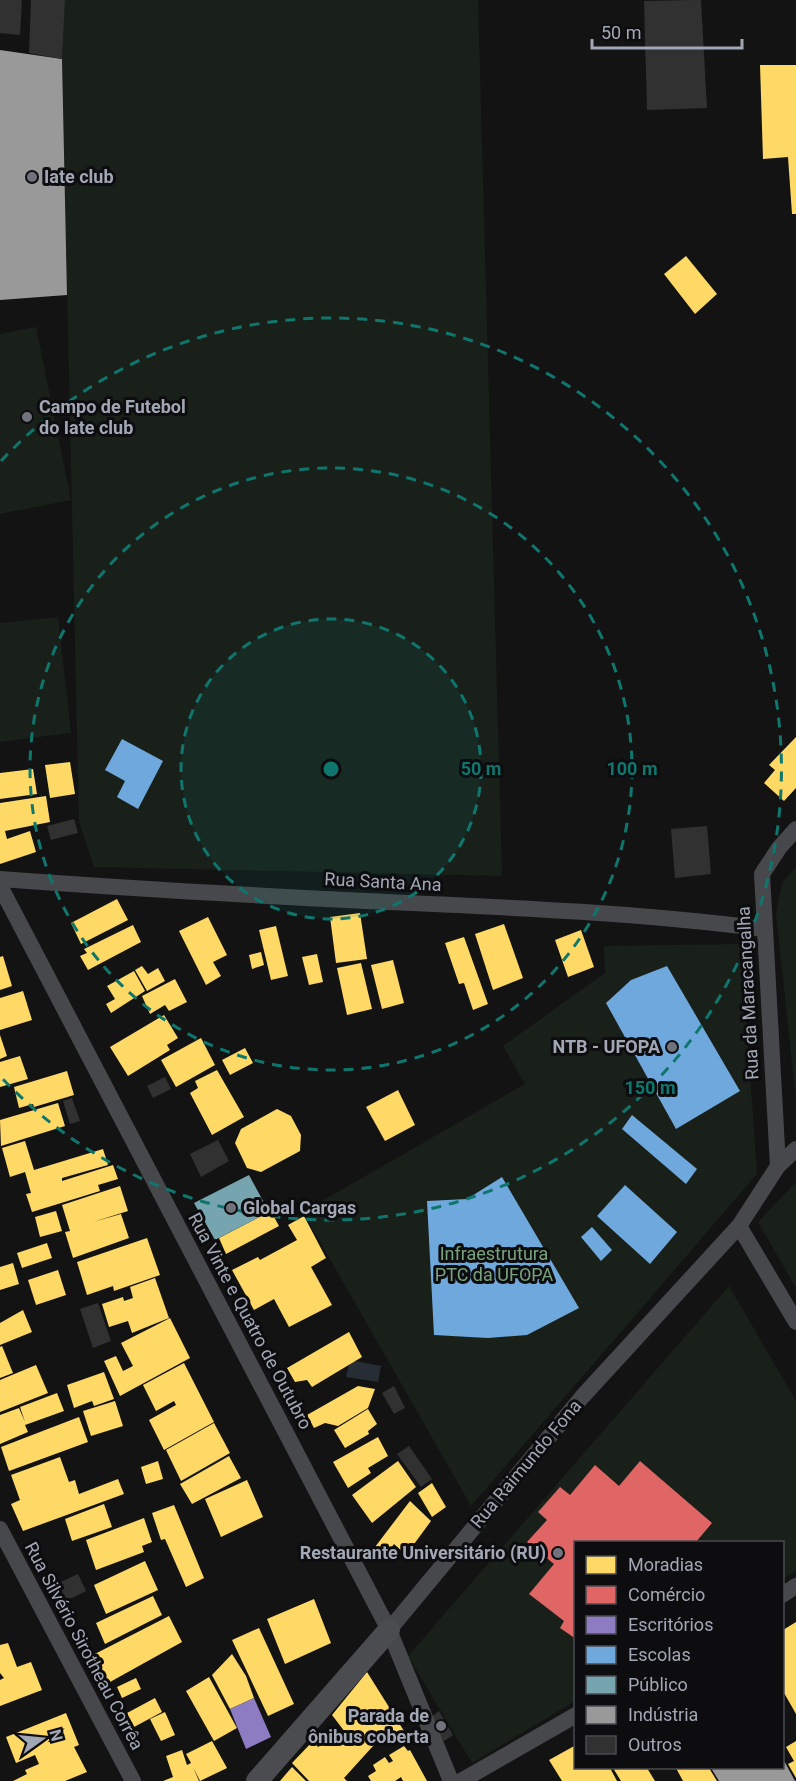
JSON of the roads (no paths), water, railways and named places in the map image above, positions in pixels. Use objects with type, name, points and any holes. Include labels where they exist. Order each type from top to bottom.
[{"type":"street","name":"Rua da Maracangalha","points":[[778,1166],[762,874],[779,848],[796,829]]},
{"type":"street","name":"Rua Santa Ana","points":[[0,879],[166,891],[498,907],[699,921],[764,929]]},
{"type":"street","name":"Rua Vinte e Quatro de Outubro","points":[[0,886],[389,1630],[451,1781]]},
{"type":"street","name":"Rua Raimundo Fona","points":[[257,1781],[389,1630],[582,1397],[739,1226],[778,1166],[796,1149]]},
{"type":"street","points":[[739,1226],[796,1322]]},
{"type":"street","name":"Rua Silvério Sirotheau Corrêa","points":[[0,1529],[133,1781]]},
{"type":"street","points":[[461,1781],[574,1716]]},
{"type":"place","name":"Iate club","points":[[32,177]]},
{"type":"place","name":"Campo de Futebol do Iate club","points":[[27,417]]},
{"type":"place","name":"NTB - UFOPA","points":[[672,1047]]},
{"type":"place","name":"Global Cargas","points":[[231,1208]]},
{"type":"place","name":"Restaurante Universitário (RU)","points":[[558,1553]]},
{"type":"place","name":"Parada de ônibus coberta","points":[[441,1726]]},
{"type":"park label","name":"Infraestrutura PTC da UFOPA","points":[[494,1264]]}]
